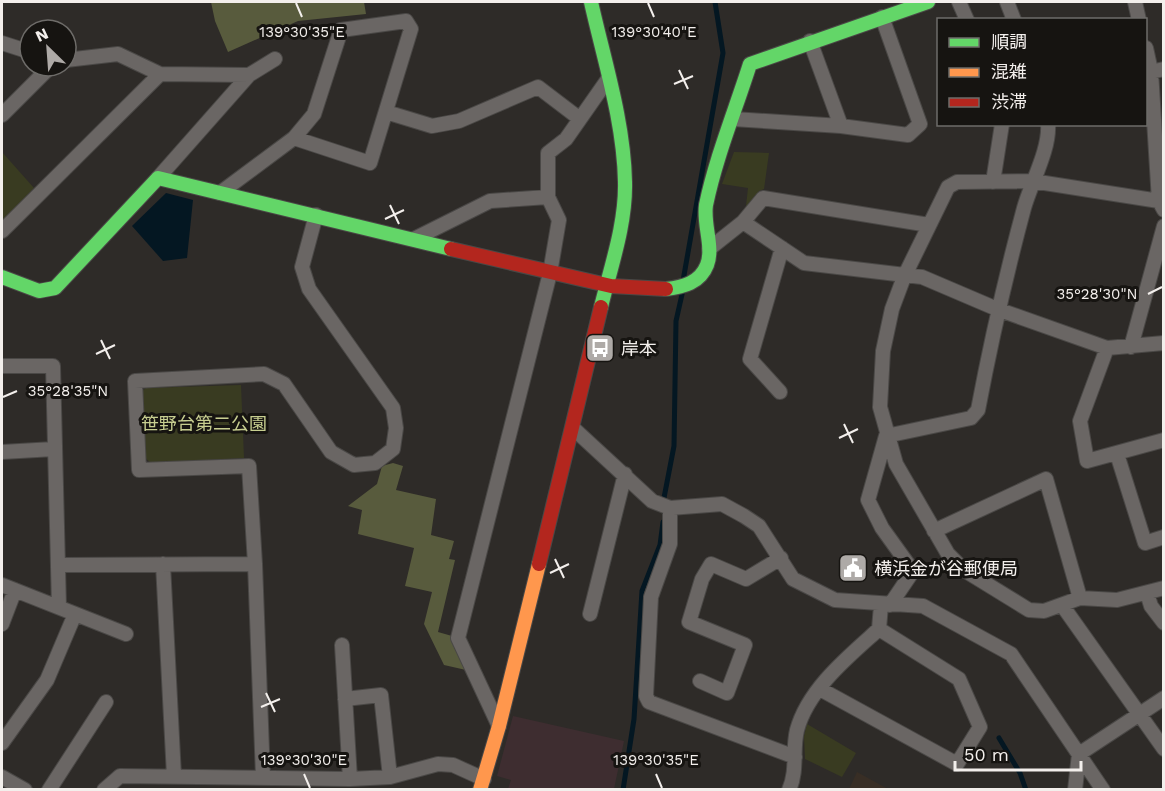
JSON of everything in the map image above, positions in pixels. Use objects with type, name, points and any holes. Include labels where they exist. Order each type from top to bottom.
[{"type":"street","points":[[104,789],[120,776],[350,779],[390,777],[438,764],[453,765],[482,784],[499,726],[574,429],[622,223],[625,181],[617,118],[591,2]]},
{"type":"street","points":[[158,178],[550,273],[609,285],[676,290],[694,284],[707,268],[709,249],[705,210],[750,64],[810,41],[928,2]]},
{"type":"street","points":[[959,2],[966,18]]},
{"type":"street","points":[[1007,2],[1013,18]]},
{"type":"street","points":[[1135,2],[1139,18]]},
{"type":"street","points":[[733,119],[841,126],[908,135],[920,124],[882,17]]},
{"type":"street","points":[[220,193],[294,138],[314,114],[341,30],[406,21],[411,28],[370,163],[294,138]]},
{"type":"street","points":[[810,41],[841,126]]},
{"type":"street","points":[[2,43],[18,48]]},
{"type":"street","points":[[1147,51],[1153,71],[1161,206],[1032,181],[957,182],[948,187],[904,277],[892,309],[883,351],[880,407],[886,436],[893,446],[896,464],[948,554],[964,570],[1029,610],[1044,611],[1080,598],[1117,600],[1164,588]]},
{"type":"street","points":[[78,59],[118,54],[160,74],[249,75]]},
{"type":"street","points":[[2,277],[39,291],[55,288],[158,178],[249,75],[275,59]]},
{"type":"street","points":[[2,231],[160,74]]},
{"type":"street","points":[[2,115],[39,78]]},
{"type":"street","points":[[499,726],[458,638],[550,273],[559,220],[548,197],[548,153],[566,139],[608,79]]},
{"type":"street","points":[[386,112],[432,126],[459,122],[538,87],[580,119]]},
{"type":"street","points":[[993,183],[1002,126]]},
{"type":"street","points":[[886,436],[971,418],[978,410],[997,309],[1032,181],[1049,137],[1048,126]]},
{"type":"street","points":[[414,239],[490,201],[548,197]]},
{"type":"street","points":[[709,249],[743,222],[763,198],[930,225]]},
{"type":"street","points":[[263,777],[249,466],[139,470],[135,381],[264,374],[284,384],[331,452],[354,465],[375,463],[393,449],[396,428],[393,408],[309,289],[302,267],[316,215]]},
{"type":"street","points":[[743,222],[804,263],[904,277],[922,277],[997,309],[1107,348],[1164,344]]},
{"type":"street","points":[[1131,347],[1164,226]]},
{"type":"street","points":[[780,392],[750,359],[782,248]]},
{"type":"street","points":[[1107,348],[1080,421],[1086,460],[1118,454],[1164,440]]},
{"type":"street","points":[[2,366],[53,366],[59,607]]},
{"type":"street","points":[[574,429],[652,501],[670,508],[722,504],[759,526],[793,579],[835,600],[923,606],[1011,654],[1103,789]]},
{"type":"street","points":[[789,789],[794,778],[796,731],[805,711],[820,689],[879,629],[886,605],[914,571],[882,528],[868,500],[886,436]]},
{"type":"street","points":[[2,452],[54,449]]},
{"type":"street","points":[[1118,454],[1145,543],[1164,537]]},
{"type":"street","points":[[590,614],[625,474]]},
{"type":"street","points":[[934,531],[1046,479],[1080,598]]},
{"type":"street","points":[[670,508],[670,544],[651,597],[646,696],[650,702],[795,757]]},
{"type":"street","points":[[700,681],[727,693],[745,645],[689,622],[702,579],[711,564],[746,579],[781,558]]},
{"type":"street","points":[[162,564],[174,776]]},
{"type":"street","points":[[59,565],[255,564]]},
{"type":"street","points":[[2,624],[8,587],[126,634]]},
{"type":"street","points":[[1147,593],[1151,606],[1164,623]]},
{"type":"street","points":[[1062,605],[1164,749]]},
{"type":"street","points":[[2,743],[47,680],[75,614]]},
{"type":"street","points":[[820,689],[957,764],[980,728],[959,679],[879,629]]},
{"type":"street","points":[[342,645],[350,779]]},
{"type":"street","points":[[345,699],[381,695],[390,777]]},
{"type":"street","points":[[1075,789],[1079,754],[1164,698]]},
{"type":"street","points":[[49,789],[106,702]]},
{"type":"street","points":[[2,777],[25,789]]},
{"type":"shaded area","points":[[513,716],[624,741],[614,789],[508,789],[511,780],[497,776]]},
{"type":"shaded area","points":[[857,772],[888,789],[849,789]]},
{"type":"green space","points":[[211,2],[364,2],[366,14],[298,21],[228,52],[215,21]]},
{"type":"green space","points":[[2,152],[34,188],[2,221]]},
{"type":"green space","points":[[734,152],[769,153],[764,189],[759,191],[749,206],[746,206],[748,188],[722,184]]},
{"type":"green space","name":"笹野台第二公園","points":[[241,385],[244,458],[151,463],[144,457],[142,391],[146,388]]},
{"type":"green space","points":[[393,463],[403,466],[396,490],[436,499],[431,535],[454,541],[449,559],[455,560],[438,632],[452,636],[466,670],[444,665],[424,624],[432,592],[405,586],[414,548],[358,534],[362,510],[348,506],[377,484],[382,466]]},
{"type":"green space","points":[[807,724],[856,753],[842,777],[805,759],[804,736]]},
{"type":"water","points":[[166,193],[193,200],[187,258],[163,261],[132,226]]},
{"type":"waterway","points":[[683,281],[723,53],[715,2]]},
{"type":"waterway","points":[[663,503],[674,446],[676,321],[683,290]]},
{"type":"waterway","points":[[623,790],[634,719],[642,591],[660,545],[663,522]]},
{"type":"waterway","points":[[999,738],[1020,773],[1026,790]]},
{"type":"traffic: fast","points":[[591,2],[617,114],[625,182],[620,229],[601,307]]},
{"type":"traffic: fast","points":[[666,289],[679,287],[695,280],[707,265],[709,251],[706,205],[720,152],[750,64],[928,2]]},
{"type":"traffic: fast","points":[[2,277],[39,291],[55,288],[158,178],[451,249]]},
{"type":"traffic: slow","points":[[480,790],[499,726],[539,564]]},
{"type":"traffic: jam","points":[[451,249],[611,286],[666,289]]},
{"type":"traffic: jam","points":[[539,564],[601,307]]},
{"type":"place","name":"岸本","points":[[600,348]]},
{"type":"place","name":"横浜金が谷郵便局","points":[[853,568]]}]
